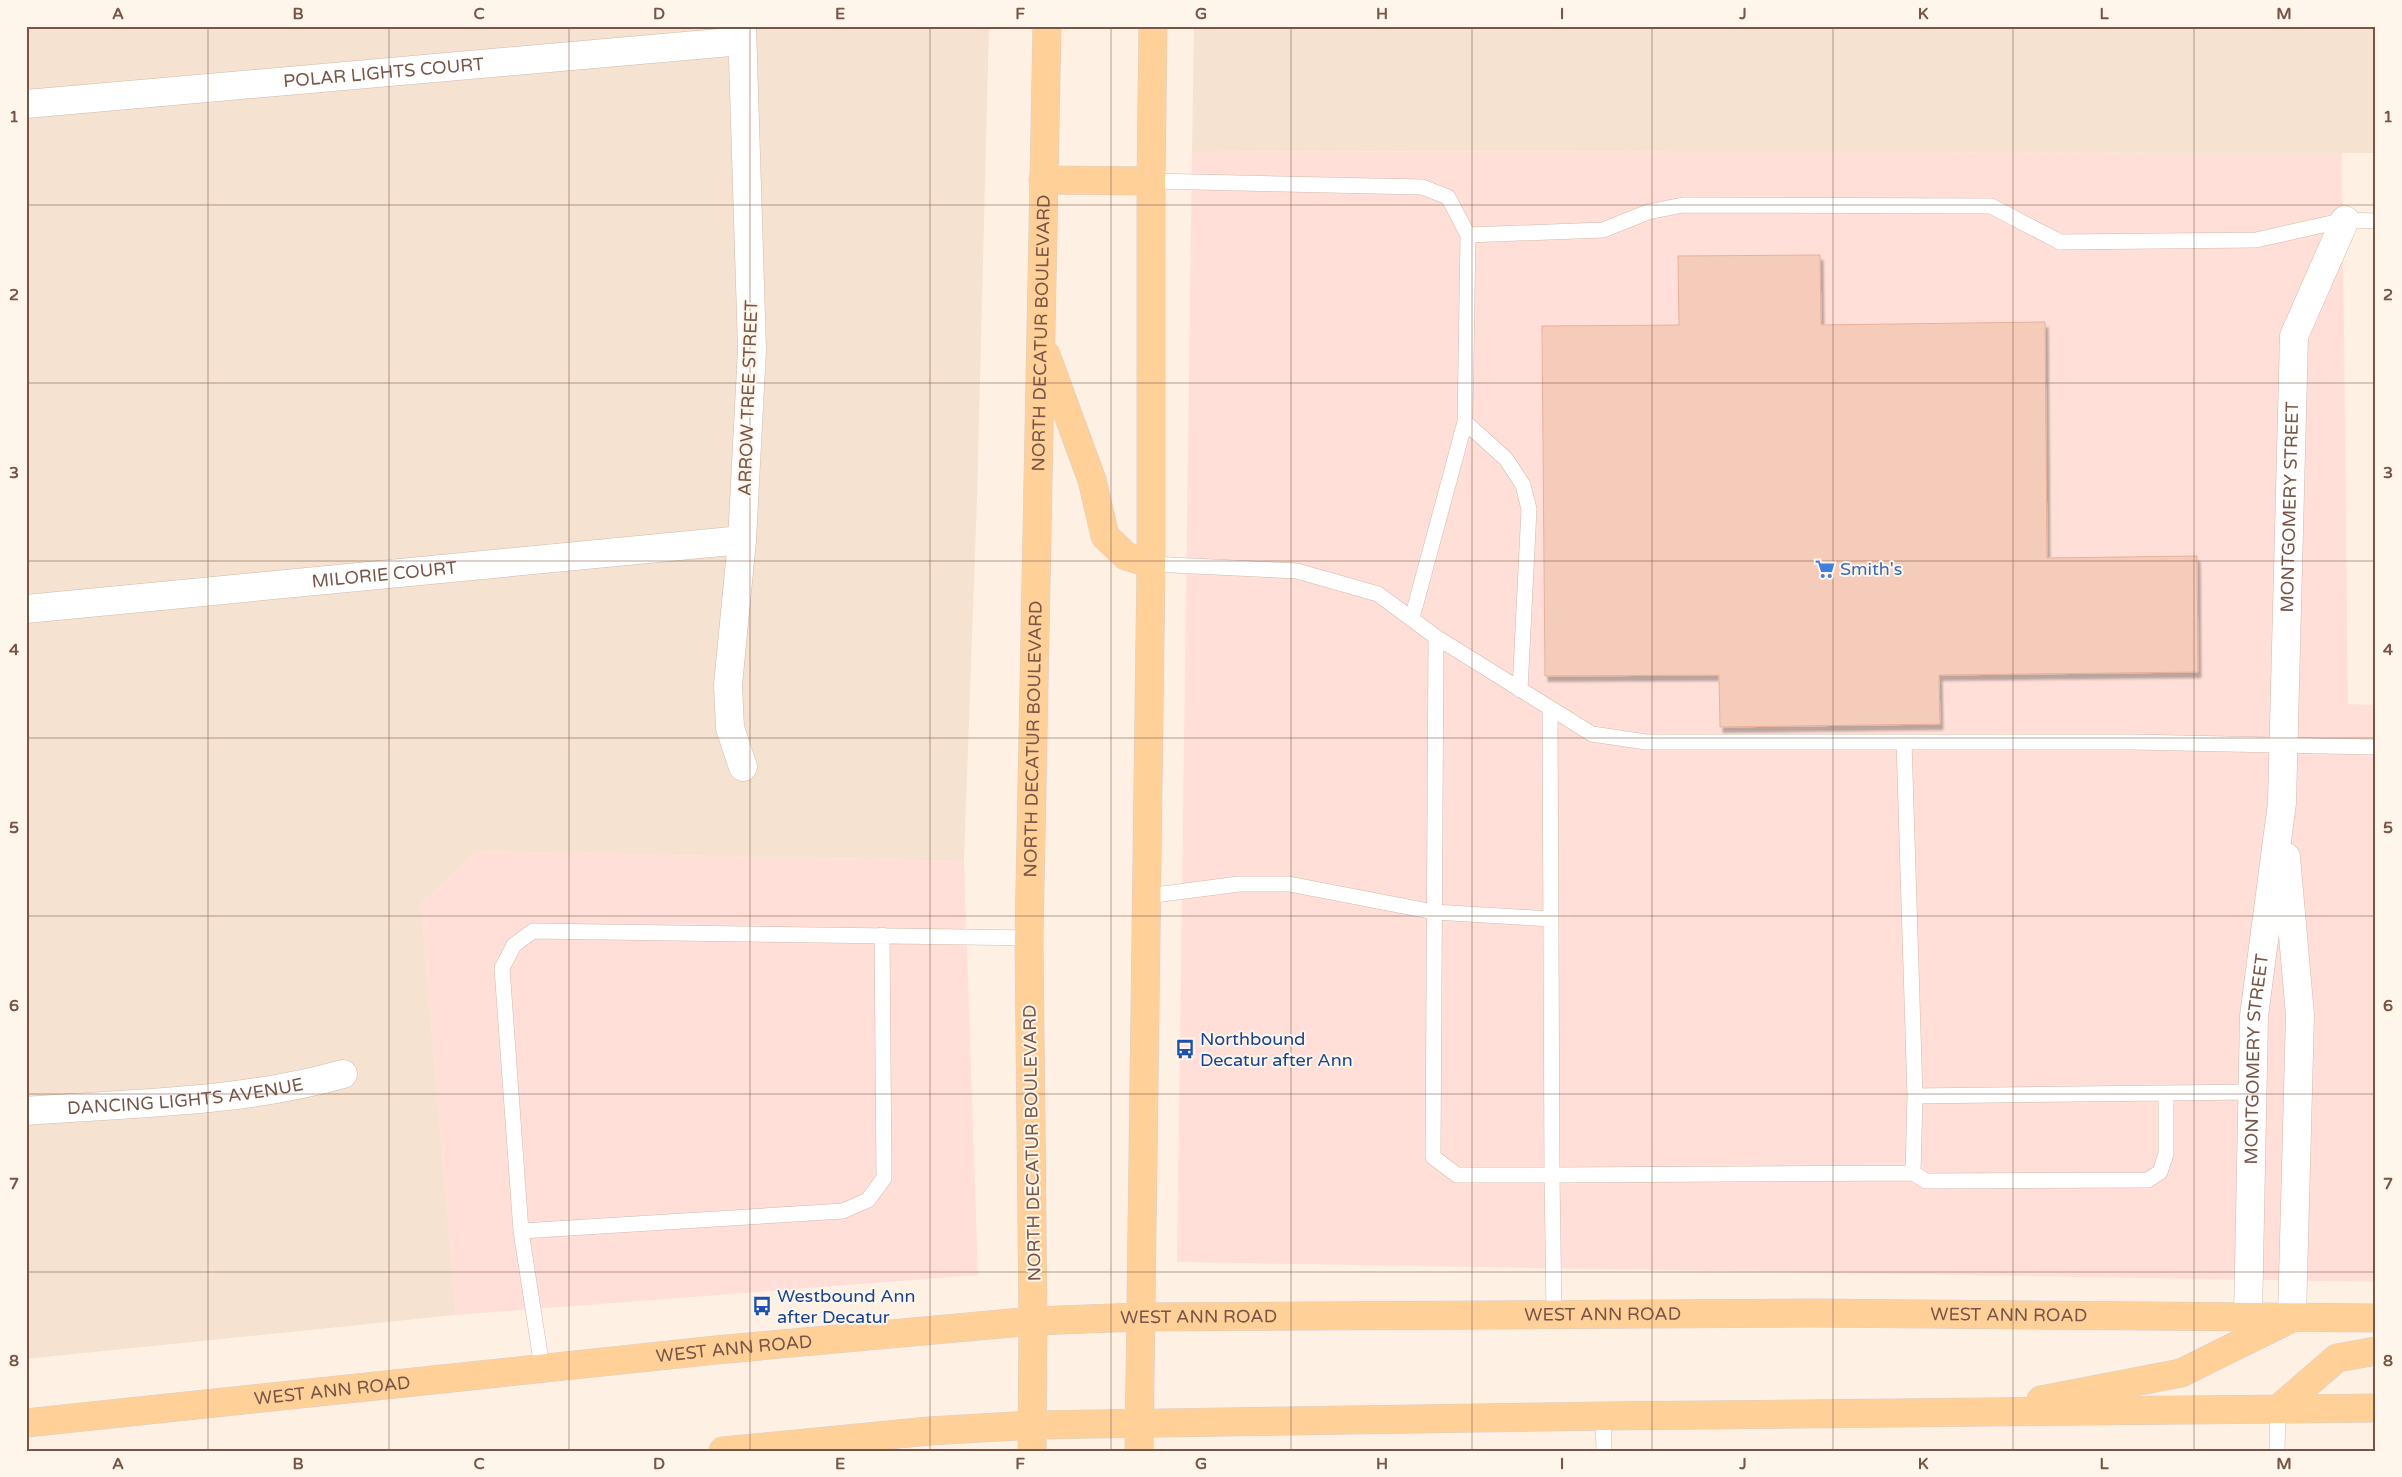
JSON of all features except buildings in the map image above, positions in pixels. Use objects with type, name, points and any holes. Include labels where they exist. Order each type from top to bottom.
[{"type":"main road","name":"NORTH DECATUR BOULEVARD","points":[[1032,1438],[1033,1321],[1029,938],[1047,26]]},
{"type":"main road","points":[[1139,1451],[1152,564],[1151,181],[1153,26]]},
{"type":"main road","points":[[1043,180],[1151,181]]},
{"type":"main road","points":[[1040,340],[1092,480],[1105,536],[1126,556],[1152,564]]},
{"type":"main road","name":"WEST ANN ROAD","points":[[26,1423],[542,1367],[1033,1321],[1140,1318],[1812,1313],[2376,1318]]},
{"type":"main road","points":[[1968,1414],[2181,1373],[2292,1318]]},
{"type":"main road","points":[[2278,1409],[2337,1358],[2376,1351]]},
{"type":"main road","points":[[723,1451],[929,1430],[1032,1438],[1139,1424],[1603,1416],[1968,1414],[2376,1408]]},
{"type":"street","name":"POLAR LIGHTS COURT","points":[[26,104],[742,34]]},
{"type":"street","name":"ARROW TREE STREET","points":[[742,34],[751,247],[752,348],[742,540],[728,685],[730,728],[743,767]]},
{"type":"street","name":"MONTGOMERY STREET","points":[[2292,1318],[2300,1015],[2282,803],[2294,336],[2345,220]]},
{"type":"street","name":"MILORIE COURT","points":[[26,609],[742,540]]},
{"type":"street","name":"MONTGOMERY STREET","points":[[2248,1317],[2254,1016],[2282,803]]},
{"type":"street","name":"DANCING LIGHTS AVENUE","points":[[26,1111],[244,1095],[298,1087],[343,1074]]},
{"type":"lane","points":[[1151,181],[1422,187],[1448,197],[1468,235],[1465,422],[1412,618]]},
{"type":"lane","points":[[1468,235],[1603,230],[1631,218],[1683,205],[1991,206],[2060,242],[2256,240],[2345,220],[2376,221]]},
{"type":"lane","points":[[1465,422],[1506,459],[1523,485],[1529,509],[1520,690]]},
{"type":"lane","points":[[1152,564],[1296,571],[1378,594],[1436,637],[1592,734],[1646,742],[2132,742],[2376,747]]},
{"type":"lane","points":[[1436,637],[1433,1158],[1457,1175],[1913,1173],[1926,1181],[2148,1180],[2160,1172],[2166,1154],[2166,1093]]},
{"type":"lane","points":[[1550,708],[1554,1314]]},
{"type":"lane","points":[[1904,742],[1914,1096],[1913,1173]]},
{"type":"lane","points":[[1147,896],[1239,884],[1289,884],[1434,912],[1551,919]]},
{"type":"lane","points":[[542,1367],[520,1231],[502,968],[514,945],[533,931],[1029,938]]},
{"type":"lane","points":[[520,1231],[843,1211],[868,1200],[884,1178],[882,935]]},
{"type":"lane","points":[[1914,1096],[2253,1092]]},
{"type":"lane","points":[[2278,1409],[2278,1451]]},
{"type":"lane","points":[[1603,1416],[1604,1451]]},
{"type":"shaded area","points":[[26,26],[989,26],[977,500],[964,861],[476,851],[421,904],[456,1315],[26,1359]]},
{"type":"shaded area","points":[[1194,26],[2376,26],[2376,153],[1192,151]]},
{"type":"shaded area","points":[[1192,151],[2342,153],[2348,704],[2376,705],[2376,1282],[1177,1262]]},
{"type":"shaded area","points":[[476,851],[964,861],[978,1275],[456,1315],[421,904]]},
{"type":"place","name":"Smith's","points":[[1825,569]]},
{"type":"place","name":"Northbound Decatur after Ann","points":[[1185,1049]]},
{"type":"place","name":"Westbound Ann after Decatur","points":[[762,1306]]}]
